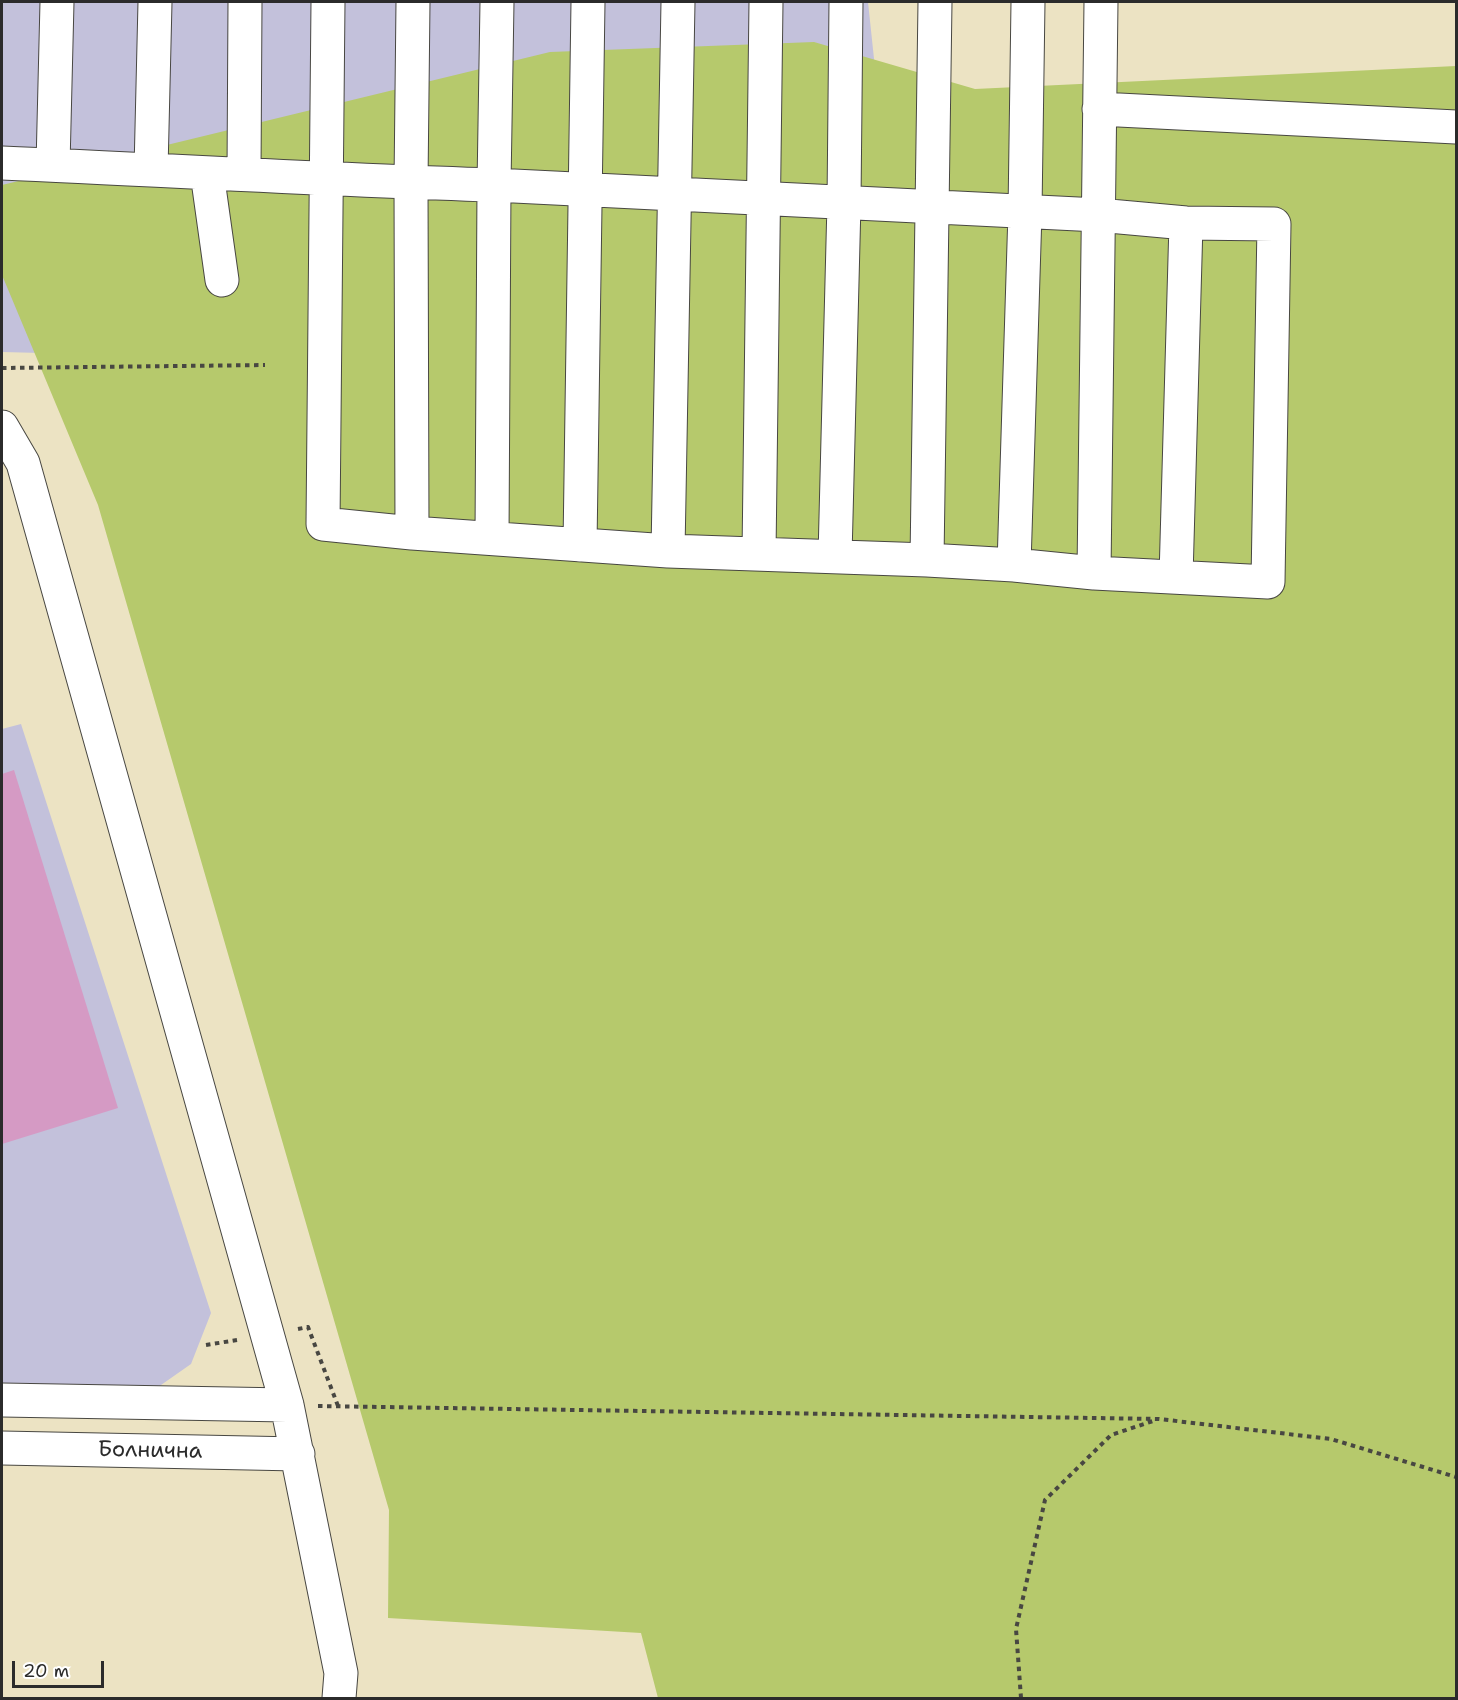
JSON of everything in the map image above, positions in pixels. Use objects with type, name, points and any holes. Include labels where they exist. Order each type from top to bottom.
[{"type":"street","points":[[54,165],[57,2]]},
{"type":"street","points":[[152,170],[155,2]]},
{"type":"street","points":[[244,174],[245,2]]},
{"type":"street","points":[[2,163],[207,172],[326,178],[411,183],[494,185],[1098,215],[1186,223],[1274,224],[1268,582],[1094,573],[927,560],[668,551],[412,533],[323,524],[326,178],[328,2]]},
{"type":"street","points":[[412,533],[413,2]]},
{"type":"street","points":[[492,538],[497,2]]},
{"type":"street","points":[[580,545],[588,2]]},
{"type":"street","points":[[668,551],[678,2]]},
{"type":"street","points":[[759,554],[766,2]]},
{"type":"street","points":[[835,556],[844,203],[846,2]]},
{"type":"street","points":[[927,560],[936,2]]},
{"type":"street","points":[[1014,565],[1025,212],[1028,2]]},
{"type":"street","points":[[1094,573],[1101,2]]},
{"type":"street","points":[[1099,109],[1456,127]]},
{"type":"street","points":[[207,172],[222,280]]},
{"type":"street","points":[[1176,577],[1186,223]]},
{"type":"street","points":[[2,427],[23,463],[287,1405],[341,1673],[339,1698]]},
{"type":"street","points":[[2,1400],[287,1405]]},
{"type":"street","name":"Болнична","points":[[2,1448],[298,1454]]},
{"type":"path","points":[[2,368],[265,365]]},
{"type":"path","points":[[338,1406],[1159,1419],[1331,1439],[1456,1477]]},
{"type":"path","points":[[1021,1698],[1016,1629],[1045,1500],[1111,1435],[1159,1419]]},
{"type":"shaded area","points":[[2,2],[868,2],[879,106],[239,358],[2,352]]},
{"type":"shaded area","points":[[21,724],[211,1313],[191,1364],[151,1392],[2,1391],[2,729]]},
{"type":"green space","points":[[814,42],[975,89],[1456,66],[1456,1698],[658,1698],[641,1633],[388,1618],[389,1510],[98,505],[2,275],[2,185],[550,52]]},
{"type":"building","points":[[14,770],[118,1108],[2,1144],[2,774]]}]
